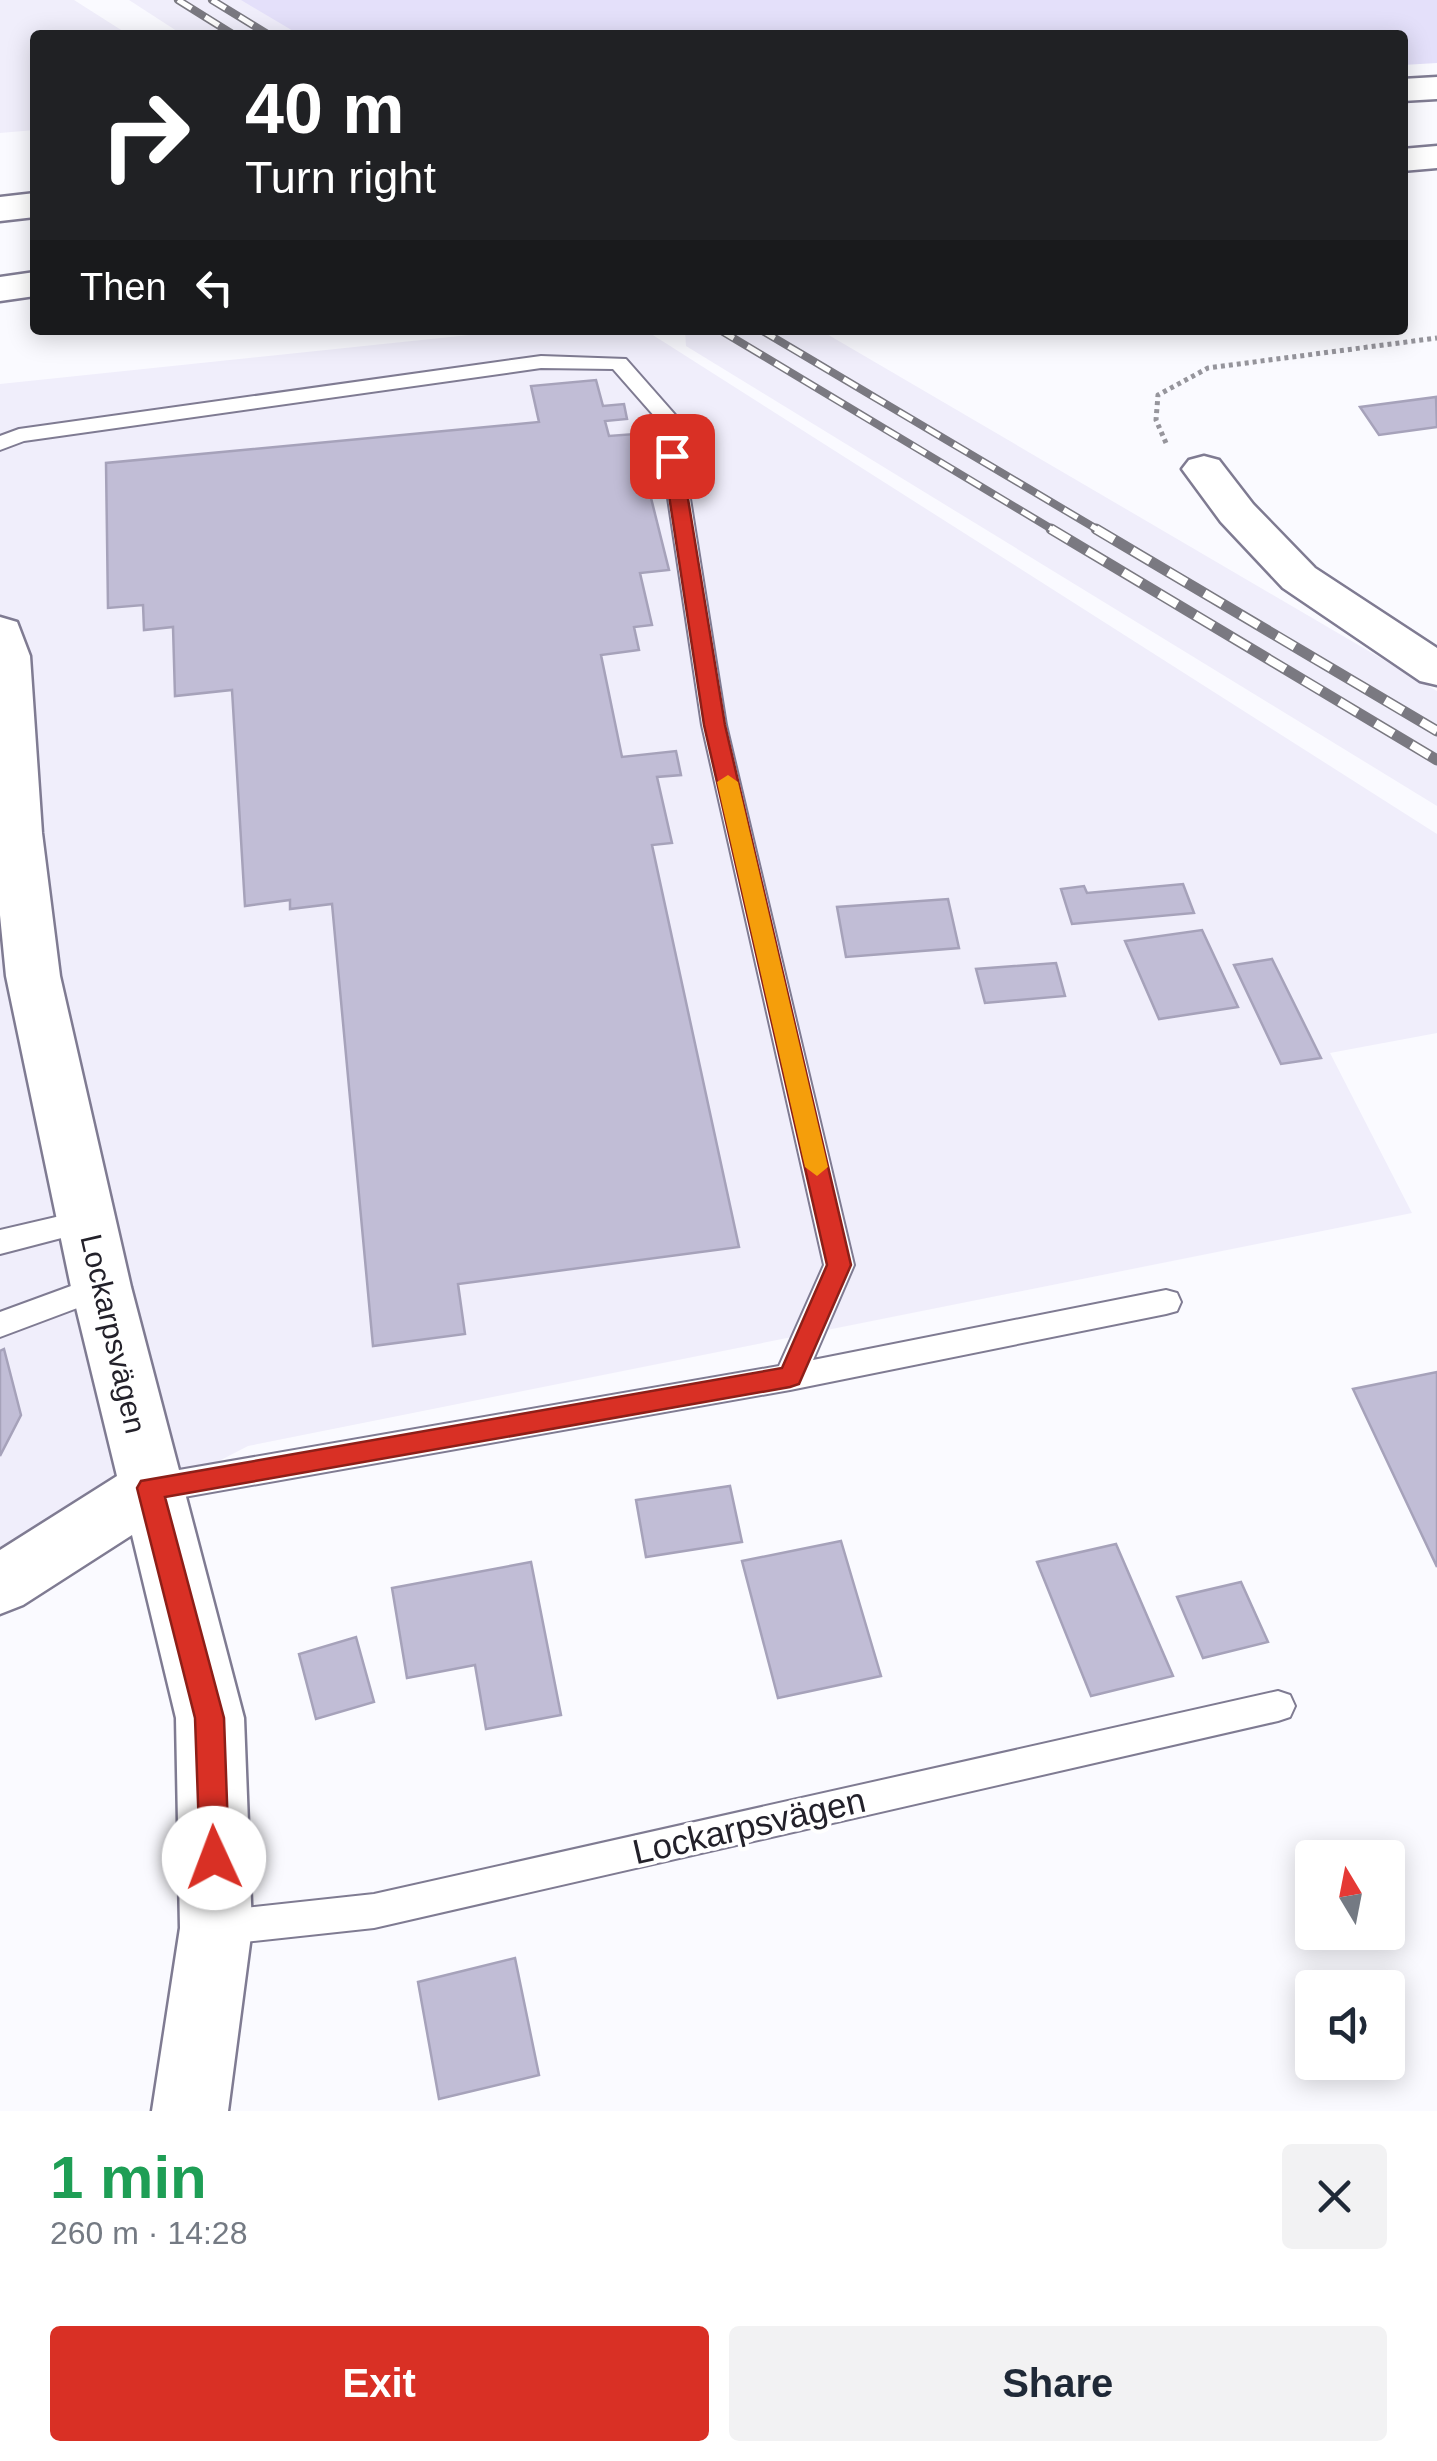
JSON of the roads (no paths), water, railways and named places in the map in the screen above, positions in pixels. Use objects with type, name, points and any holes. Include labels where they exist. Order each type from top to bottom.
[{"type":"main road","points":[[1408,90],[1437,88]]},
{"type":"main road","points":[[1408,159],[1437,157]]},
{"type":"main road","points":[[0,209],[30,206]]},
{"type":"main road","points":[[0,289],[30,285]]},
{"type":"main road","points":[[1204,469],[1237,513],[1299,578],[1437,670]]},
{"type":"main road","name":"Lockarpsvägen","points":[[0,632],[6,656],[17,833],[16,979],[86,1221],[210,1718],[216,1928],[190,2111]]},
{"type":"main road","points":[[0,1584],[150,1488]]},
{"type":"lane","points":[[0,444],[19,435],[542,362],[619,363],[666,417],[714,725],[839,1265],[790,1377]]},
{"type":"lane","points":[[0,1242],[86,1221]]},
{"type":"lane","points":[[0,1325],[101,1287]]},
{"type":"lane","points":[[150,1488],[790,1377],[1166,1302]]},
{"type":"lane","name":"Lockarpsvägen","points":[[216,1928],[374,1911],[1278,1706]]},
{"type":"railway","points":[[178,0],[226,30]]},
{"type":"railway","points":[[212,0],[261,30]]},
{"type":"railway","points":[[728,335],[1055,531]]},
{"type":"railway","points":[[769,335],[1100,531]]},
{"type":"railway","points":[[1051,529],[1437,760]]},
{"type":"railway","points":[[1096,529],[1437,731]]}]
